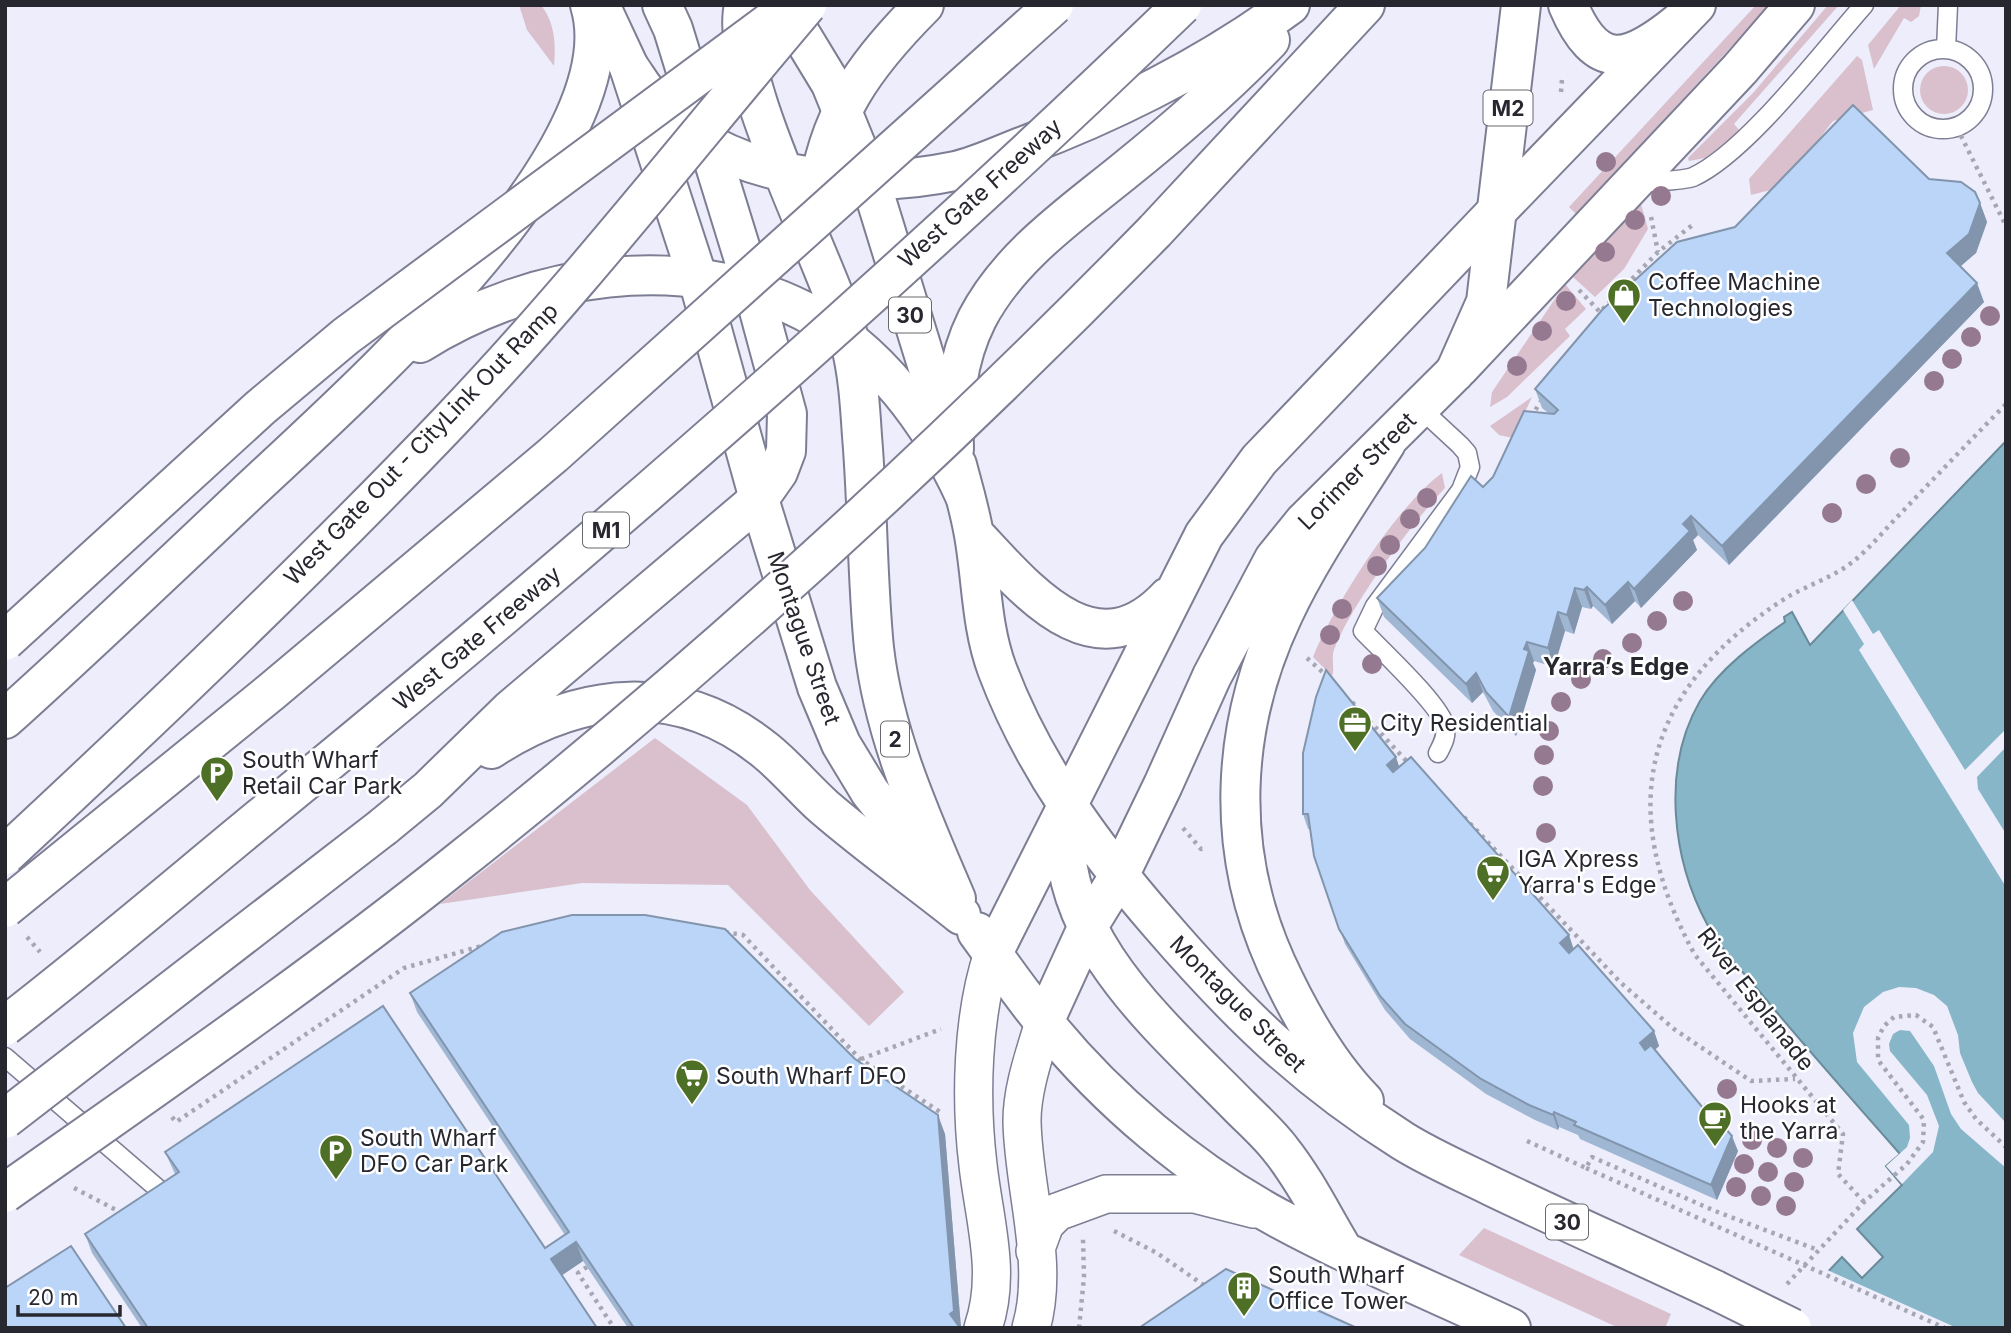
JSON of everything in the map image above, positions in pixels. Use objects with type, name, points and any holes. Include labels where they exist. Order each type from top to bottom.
[{"type":"main road","points":[[5,719],[385,365],[470,272],[510,222],[564,137],[590,74],[594,34],[590,5]]},
{"type":"main road","name":"Montague Street","points":[[600,5],[629,67],[698,279],[759,499],[817,687],[841,744],[870,792],[962,910],[1044,1022],[1106,1089],[1161,1137],[1229,1187],[1279,1218],[1511,1328]]},
{"type":"main road","points":[[5,1119],[428,790],[510,710],[759,499],[781,465],[789,430],[782,388],[673,29],[662,5]]},
{"type":"main road","points":[[744,5],[741,28],[745,54],[762,111],[802,174]]},
{"type":"main road","name":"Montague Street","points":[[783,5],[817,59],[870,180],[954,449],[974,534],[985,628],[997,668],[1035,754],[1067,806],[1118,876],[1258,1031],[1309,1077],[1412,1146]]},
{"type":"main road","points":[[5,641],[260,408],[345,336],[792,5]]},
{"type":"main road","name":"West Gate Out - CityLink Out Ramp","points":[[5,855],[244,625],[451,420],[619,232],[807,5]]},
{"type":"main road","points":[[802,174],[827,141],[840,110],[886,46],[924,5]]},
{"type":"main road","points":[[5,908],[271,692],[553,455],[1054,5]]},
{"type":"main road","name":"West Gate Freeway","points":[[5,1026],[414,692],[594,540],[957,215],[1182,5]]},
{"type":"main road","points":[[629,67],[653,101],[706,143],[730,156],[802,174],[870,180],[958,171],[1077,126],[1174,80],[1252,33],[1290,5]]},
{"type":"main road","points":[[954,449],[953,400],[960,363],[976,320],[1005,277],[1045,235],[1209,98],[1302,5]]},
{"type":"main road","name":"M2","points":[[1497,211],[1521,5]]},
{"type":"main road","points":[[1568,5],[1587,39],[1595,47],[1618,55],[1645,50],[1687,15]]},
{"type":"main road","name":"Lorimer Street","points":[[1044,1022],[1087,928],[1118,876],[1155,800],[1212,676],[1274,559],[1304,522],[1387,443],[1632,184],[1795,5]]},
{"type":"main road","points":[[5,1193],[294,989],[454,866],[610,740],[912,472],[1010,377],[1155,231],[1361,11]]},
{"type":"main road","points":[[993,953],[1204,534],[1259,460],[1687,15]]},
{"type":"main road","name":"2","points":[[802,174],[822,267],[850,342],[860,400],[874,650],[889,720],[913,796],[962,910]]},
{"type":"main road","points":[[1455,372],[1486,302],[1497,211]]},
{"type":"main road","points":[[385,365],[442,329],[499,304],[551,287],[626,275],[698,279],[754,292],[805,312],[850,342],[892,381],[922,419],[947,457],[965,496]]},
{"type":"main road","points":[[1387,443],[1310,564],[1282,616],[1263,668],[1244,737],[1239,779],[1241,848],[1248,887],[1260,927],[1306,1020],[1357,1094],[1412,1146]]},
{"type":"main road","points":[[974,534],[1048,608],[1087,625],[1127,628],[1157,609],[1179,585]]},
{"type":"main road","points":[[428,790],[514,734],[550,717],[584,705],[625,702],[662,704],[699,713],[730,727],[766,751],[823,806],[962,910]]},
{"type":"main road","points":[[1067,806],[1067,876],[1087,928],[1140,1001],[1281,1150],[1343,1250]]},
{"type":"main road","name":"30","points":[[1412,1146],[1792,1328]]},
{"type":"street","points":[[983,1328],[993,1290],[993,1264],[973,1123],[981,998],[993,953]]},
{"type":"street","points":[[1033,1327],[1039,1291],[1022,1117],[1044,1022]]},
{"type":"street","points":[[1035,1251],[1045,1224],[1058,1212],[1106,1194],[1195,1194],[1231,1201],[1279,1218]]},
{"type":"lane","points":[[1632,184],[1690,178],[1716,164],[1748,135],[1864,5]]},
{"type":"lane","points":[[1946,49],[1948,5]]},
{"type":"lane","points":[[1946,49],[1965,55],[1975,64],[1984,88],[1977,112],[1956,128],[1930,128],[1909,111],[1903,98],[1907,71],[1915,60],[1927,52],[1946,49]]},
{"type":"lane","points":[[1420,408],[1460,444],[1467,453],[1470,467],[1461,490],[1375,607],[1363,631],[1434,706],[1446,724],[1445,738],[1438,753]]},
{"type":"lane","points":[[5,1058],[172,1200]]},
{"type":"path","points":[[1956,128],[2006,226]]},
{"type":"path","points":[[1600,312],[1658,252],[1695,223]]},
{"type":"path","points":[[1526,426],[1547,390]]},
{"type":"path","name":"River Esplanade","points":[[1864,1202],[1838,1174],[1843,1134],[1695,956],[1662,888],[1653,850],[1651,803],[1654,766],[1665,725],[1692,677],[1724,645],[1785,599],[1854,562],[2006,404]]},
{"type":"path","points":[[1307,658],[1338,687]]},
{"type":"path","points":[[1347,697],[1392,748],[1419,773]]},
{"type":"path","points":[[1155,800],[1201,849],[1241,848]]},
{"type":"path","points":[[1457,810],[1621,983],[1674,1029],[1751,1081],[1796,1079]]},
{"type":"path","points":[[719,931],[743,935],[860,1059],[944,1115]]},
{"type":"path","points":[[334,1013],[404,968],[491,944]]},
{"type":"path","points":[[1782,1289],[1864,1202],[1917,1152],[1926,1132],[1924,1120],[1916,1107],[1878,1060],[1878,1038],[1884,1026],[1894,1017],[1904,1014],[1916,1016],[1933,1027],[1965,1102],[1976,1119],[2006,1147]]},
{"type":"path","points":[[860,1059],[944,1028]]},
{"type":"path","points":[[1527,1141],[1945,1328]]},
{"type":"path","points":[[1586,1168],[1592,1157],[1715,1210],[1818,1250]]},
{"type":"path","points":[[1079,1328],[1084,1277],[1083,1225]]},
{"type":"path","points":[[1106,1227],[1157,1253],[1213,1291]]},
{"type":"path","points":[[587,1267],[578,1273],[614,1328]]},
{"type":"shaded area","points":[[519,5],[541,5],[546,12],[554,34],[554,66],[527,30]]},
{"type":"shaded area","points":[[1756,5],[1770,5],[1576,214],[1569,207]]},
{"type":"shaded area","points":[[1828,5],[1839,5],[1734,124],[1741,132],[1705,158],[1689,161],[1688,158],[1753,93]]},
{"type":"shaded area","points":[[1901,5],[1921,5],[1919,16],[1911,22],[1904,18],[1874,69],[1868,45]]},
{"type":"shaded area","points":[[1857,56],[1862,60],[1873,110],[1833,121],[1782,187],[1751,195],[1749,179]]},
{"type":"shaded area","points":[[1944,66],[1953,67],[1961,73],[1967,81],[1967,99],[1961,107],[1953,113],[1944,114],[1935,113],[1927,107],[1921,99],[1920,90],[1921,81],[1927,73],[1935,67]]},
{"type":"shaded area","points":[[1641,204],[1648,229],[1624,269],[1595,297],[1573,277],[1585,258]]},
{"type":"shaded area","points":[[1565,284],[1586,309],[1565,329],[1570,336],[1507,397],[1490,407],[1492,392]]},
{"type":"shaded area","points":[[1532,397],[1513,438],[1499,435],[1490,426]]},
{"type":"shaded area","points":[[1442,473],[1445,488],[1383,566],[1353,611],[1333,653],[1332,676],[1313,657],[1336,610],[1387,532],[1424,488]]},
{"type":"shaded area","points":[[655,738],[747,805],[810,890],[904,992],[869,1026],[728,885],[582,883],[440,904]]},
{"type":"shaded area","points":[[1484,1228],[1671,1314],[1665,1328],[1619,1328],[1459,1255]]},
{"type":"water","points":[[2006,441],[2006,1328],[1774,1328],[1842,1257],[1862,1278],[1883,1257],[1857,1229],[1902,1185],[1886,1166],[1900,1154],[1734,963],[1708,926],[1686,872],[1679,843],[1676,784],[1680,755],[1688,727],[1700,701],[1727,667],[1785,622],[1784,617],[1792,612],[1810,645]]},
{"type":"pier","points":[[1852,600],[1873,634],[1879,630],[1965,770],[2006,729],[2006,747],[1977,777],[1978,789],[2006,834],[2006,887],[1859,650],[1864,644],[1843,610]]},
{"type":"pier","points":[[1899,987],[1916,988],[1934,995],[1947,1006],[1958,1035],[1960,1053],[1972,1082],[1978,1093],[2006,1123],[2006,1168],[1961,1129],[1951,1114],[1934,1066],[1910,1031],[1900,1030],[1893,1034],[1889,1044],[1890,1051],[1927,1095],[1939,1126],[1933,1152],[1902,1184],[1886,1166],[1907,1147],[1910,1138],[1909,1125],[1857,1062],[1853,1033],[1864,1007],[1883,992]]},
{"type":"pier","points":[[1825,1269],[1957,1328],[1771,1328]]},
{"type":"building","points":[[1853,105],[1929,179],[1961,182],[1975,192],[1980,203],[1969,234],[1947,253],[1977,283],[1722,546],[1691,516],[1683,524],[1690,531],[1634,589],[1628,582],[1605,605],[1587,587],[1584,590],[1575,588],[1567,615],[1558,612],[1548,648],[1527,642],[1524,649],[1529,651],[1509,717],[1486,692],[1476,673],[1466,684],[1377,598],[1425,548],[1471,476],[1483,487],[1493,477],[1524,411],[1554,414],[1558,410],[1535,389],[1602,310],[1677,242],[1735,227]]},
{"type":"building","points":[[1326,670],[1396,757],[1387,765],[1393,772],[1411,757],[1569,935],[1560,943],[1569,953],[1578,945],[1654,1031],[1640,1043],[1645,1050],[1651,1045],[1703,1108],[1705,1105],[1732,1136],[1711,1185],[1574,1125],[1576,1122],[1554,1112],[1553,1115],[1529,1105],[1481,1079],[1405,1024],[1380,996],[1339,929],[1314,856],[1308,814],[1303,814],[1303,753],[1316,697]]},
{"type":"building","points":[[572,915],[645,915],[725,929],[855,1059],[938,1115],[954,1311],[950,1314],[960,1328],[634,1328],[576,1242],[551,1259],[597,1328],[148,1328],[85,1234],[179,1172],[165,1152],[383,1006],[545,1248],[569,1232],[410,993],[502,932]]},
{"type":"building","points":[[71,1246],[126,1328],[5,1328],[5,1288]]},
{"type":"building","points":[[1226,1269],[1357,1328],[1139,1328]]},
{"type":"place","name":"Coffee Machine Technologies","points":[[1624,325]]},
{"type":"place","name":"City Residential","points":[[1355,753]]},
{"type":"place","name":"South Wharf Retail Car Park","points":[[217,803]]},
{"type":"place","name":"IGA Xpress Yarra's Edge","points":[[1493,902]]},
{"type":"place","name":"South Wharf DFO","points":[[692,1106]]},
{"type":"place","name":"Hooks at the Yarra","points":[[1715,1148]]},
{"type":"place","name":"South Wharf DFO Car Park","points":[[336,1181]]},
{"type":"place","name":"South Wharf Office Tower","points":[[1244,1318]]},
{"type":"district","name":"Yarra’s Edge","points":[[1616,666]]}]
